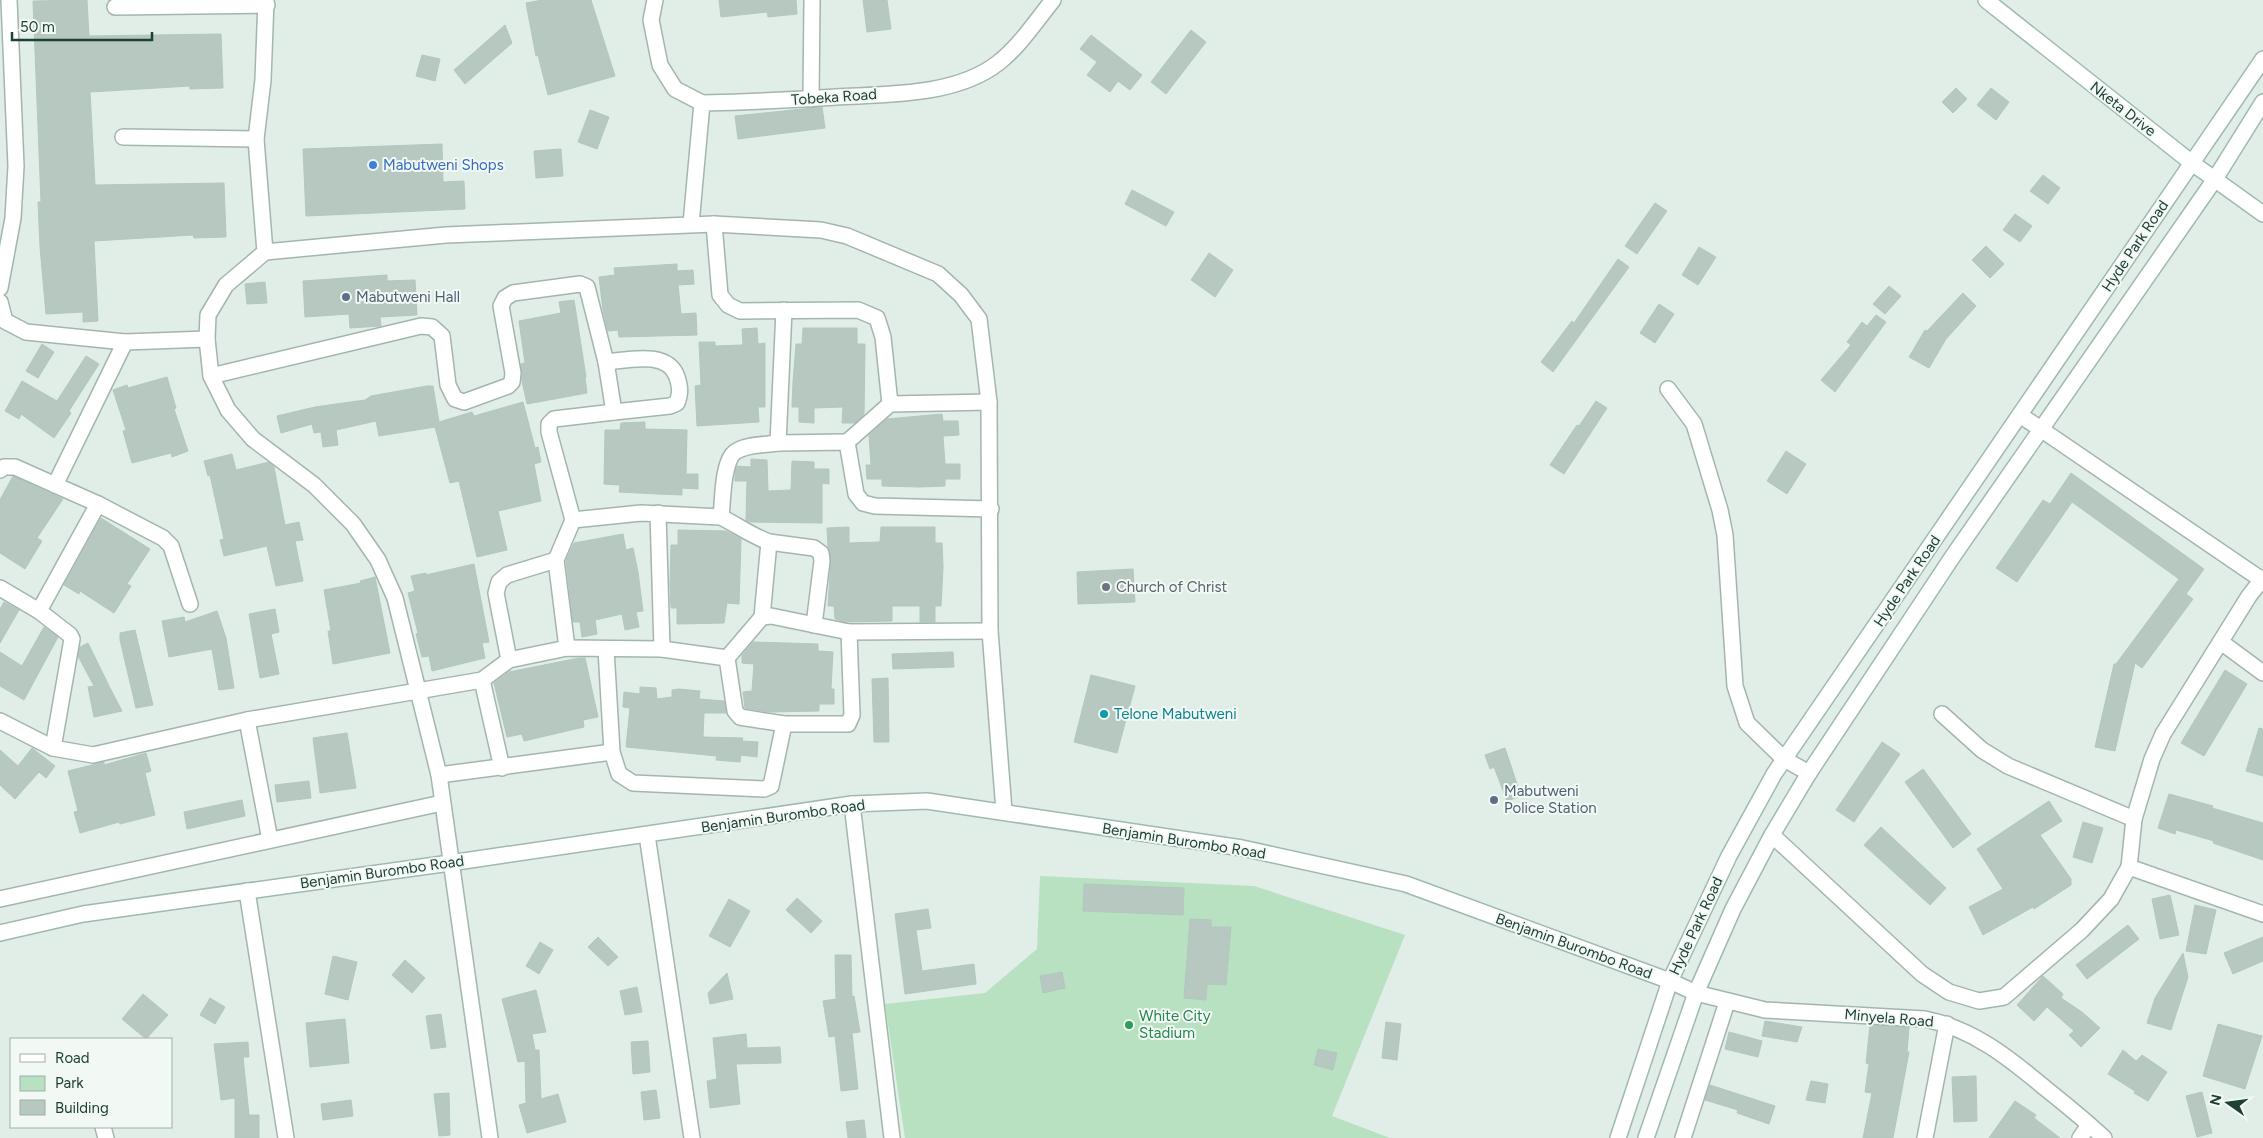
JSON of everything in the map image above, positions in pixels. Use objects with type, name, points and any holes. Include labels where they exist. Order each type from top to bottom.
[{"type":"street","points":[[0,288],[13,218],[16,166],[6,49],[9,0]]},
{"type":"street","points":[[655,0],[651,20],[660,65],[675,89],[702,103],[691,224]]},
{"type":"street","points":[[811,99],[812,0]]},
{"type":"street","name":"Tobeka Road","points":[[702,103],[904,93],[969,80],[998,63],[1053,0]]},
{"type":"street","name":"Nketa Drive","points":[[1986,0],[2192,163],[2263,214]]},
{"type":"street","points":[[115,7],[266,2],[263,80],[256,138],[265,252]]},
{"type":"street","name":"Hyde Park Road","points":[[1618,1138],[1670,981],[1730,856],[1784,759],[2263,59]]},
{"type":"street","name":"Hyde Park Road","points":[[1646,1138],[1696,993],[1733,909],[1772,835],[1809,773],[2040,430],[2215,179],[2263,102]]},
{"type":"street","points":[[123,137],[256,138]]},
{"type":"street","points":[[714,224],[720,295],[728,305],[740,311],[858,310],[877,318],[883,337],[890,404]]},
{"type":"street","points":[[490,1138],[439,775],[395,598],[378,560],[353,524],[314,486],[253,439],[228,410],[212,376],[207,338],[208,315],[226,285],[265,252],[446,235],[714,224],[812,230],[838,234],[938,274],[961,295],[979,320],[989,402],[991,509],[990,631],[1004,812]]},
{"type":"street","points":[[212,376],[421,326],[432,327],[442,336],[448,385],[454,399],[464,402],[508,386],[512,382],[513,373],[501,306],[505,298],[513,293],[580,284],[587,287],[590,294],[606,362],[614,412]]},
{"type":"street","points":[[0,302],[6,321],[26,332],[124,342],[207,338]]},
{"type":"street","points":[[778,442],[784,310]]},
{"type":"street","points":[[55,485],[124,342]]},
{"type":"street","points":[[567,648],[556,560],[573,520],[549,432],[549,424],[554,419],[670,406],[677,403],[681,391],[674,368],[663,361],[651,359],[606,362]]},
{"type":"street","points":[[1668,389],[1694,424],[1720,510],[1725,535],[1726,574],[1735,686],[1747,723],[1784,759],[1809,773]]},
{"type":"street","points":[[721,517],[727,462],[735,453],[746,448],[778,442],[847,442],[890,404],[989,402]]},
{"type":"street","points":[[1772,835],[1922,974],[1950,992],[1979,1001],[2004,997],[2082,930],[2111,899],[2129,867],[2134,819],[2152,759],[2164,734],[2249,596],[2262,579],[2020,415]]},
{"type":"street","points":[[847,442],[856,494],[863,503],[875,506],[991,509]]},
{"type":"street","points":[[0,470],[4,467],[15,467],[98,504],[152,531],[172,546],[190,604]]},
{"type":"street","points":[[39,611],[98,504]]},
{"type":"street","points":[[573,520],[642,512],[721,517],[754,536],[769,542],[814,548],[821,553],[822,560],[814,625]]},
{"type":"street","points":[[658,513],[662,650]]},
{"type":"street","points":[[769,542],[762,617],[727,658],[734,711],[740,717],[784,724],[848,724],[852,715],[849,632]]},
{"type":"street","points":[[509,660],[496,593],[499,582],[507,574],[556,560]]},
{"type":"street","points":[[0,588],[39,611],[70,635],[72,640],[53,748]]},
{"type":"street","points":[[762,617],[771,616],[849,632],[990,631]]},
{"type":"street","points":[[2221,642],[2263,672]]},
{"type":"street","points":[[0,721],[53,748],[93,755],[247,720],[482,680],[509,660],[567,648],[662,650],[727,658]]},
{"type":"street","points":[[606,649],[612,752],[619,774],[633,783],[764,790],[772,786],[784,724]]},
{"type":"street","points":[[482,680],[502,768]]},
{"type":"street","points":[[1942,714],[1982,750],[2008,766],[2134,819]]},
{"type":"street","points":[[247,720],[270,840]]},
{"type":"street","points":[[439,775],[612,752]]},
{"type":"street","name":"Benjamin Burombo Road","points":[[0,933],[83,914],[647,835],[852,804],[927,801],[1242,848],[1406,884],[1670,981]]},
{"type":"street","points":[[0,898],[442,803]]},
{"type":"street","points":[[852,804],[892,1138]]},
{"type":"street","points":[[647,835],[692,1138]]},
{"type":"street","points":[[2129,867],[2263,914]]},
{"type":"street","points":[[247,891],[286,1138]]},
{"type":"street","name":"Minyela Road","points":[[1670,981],[1696,993],[1765,1010],[1925,1019],[1947,1024],[1977,1037],[2012,1060],[2104,1138]]},
{"type":"street","points":[[1683,1138],[1727,1002]]},
{"type":"street","points":[[1925,1138],[1947,1024]]},
{"type":"street","points":[[2080,1138],[2089,1125]]},
{"type":"green space","name":"White City Stadium","points":[[1040,876],[1254,886],[1405,935],[1332,1116],[1390,1138],[905,1138],[885,1004],[985,993],[1037,949]]},
{"type":"building","points":[[87,0],[89,36],[221,34],[223,88],[190,89],[190,86],[90,92],[95,185],[224,183],[226,237],[194,238],[193,235],[94,241],[98,321],[83,322],[83,312],[46,314],[38,202],[41,202],[33,1]]},
{"type":"building","points":[[542,0],[591,0],[615,76],[548,95],[538,55],[536,56],[526,3]]},
{"type":"building","points":[[719,0],[796,0],[797,14],[768,17],[767,12],[721,17]]},
{"type":"building","points":[[863,0],[887,0],[891,29],[867,32]]},
{"type":"building","points":[[505,25],[512,43],[465,84],[454,70]]},
{"type":"building","points":[[1191,30],[1206,42],[1166,94],[1151,82]]},
{"type":"building","points":[[1091,35],[1142,75],[1130,90],[1118,81],[1110,92],[1087,75],[1097,62],[1080,49]]},
{"type":"building","points":[[422,55],[440,59],[435,81],[416,76]]},
{"type":"building","points":[[1956,88],[1967,99],[1953,113],[1942,102]]},
{"type":"building","points":[[1991,88],[2009,102],[1996,120],[1977,105]]},
{"type":"building","points":[[822,107],[825,128],[738,139],[735,116]]},
{"type":"building","points":[[590,110],[609,117],[597,149],[578,142]]},
{"type":"building","name":"Mabutweni Shops","points":[[442,144],[443,182],[464,181],[465,209],[306,216],[303,149]]},
{"type":"building","points":[[561,149],[563,176],[536,178],[534,151]]},
{"type":"building","points":[[2043,175],[2060,188],[2048,204],[2030,191]]},
{"type":"building","points":[[1132,190],[1174,212],[1166,226],[1125,204]]},
{"type":"building","points":[[1655,203],[1667,211],[1637,254],[1625,246]]},
{"type":"building","points":[[2015,214],[2032,226],[2020,242],[2003,230]]},
{"type":"building","points":[[1986,246],[2004,264],[1990,278],[1972,260]]},
{"type":"building","points":[[1699,247],[1716,257],[1698,285],[1682,275]]},
{"type":"building","points":[[1209,253],[1233,270],[1215,297],[1191,280]]},
{"type":"building","points":[[1618,259],[1629,267],[1553,372],[1541,362],[1572,321],[1574,323]]},
{"type":"building","points":[[677,264],[677,271],[693,270],[694,284],[678,285],[681,314],[696,313],[697,335],[619,337],[618,330],[608,331],[599,277],[615,275],[614,268]]},
{"type":"building","name":"Mabutweni Hall","points":[[387,275],[387,281],[415,280],[417,315],[380,317],[381,326],[350,328],[349,314],[305,317],[303,281]]},
{"type":"building","points":[[265,282],[267,303],[247,304],[245,284]]},
{"type":"building","points":[[1889,286],[1901,296],[1885,314],[1873,304]]},
{"type":"building","points":[[1963,293],[1976,306],[1946,339],[1929,368],[1909,357],[1925,330],[1927,331]]},
{"type":"building","points":[[574,300],[587,393],[527,404],[522,381],[521,364],[525,363],[519,321],[561,313],[559,302]]},
{"type":"building","points":[[1659,304],[1674,314],[1655,343],[1640,333]]},
{"type":"building","points":[[1876,315],[1886,322],[1835,392],[1821,380],[1851,345],[1847,342],[1862,322],[1867,326]]},
{"type":"building","points":[[757,328],[758,344],[765,343],[765,407],[758,407],[759,422],[697,426],[695,386],[701,385],[699,342],[715,342],[715,346],[743,345],[742,329]]},
{"type":"building","points":[[803,328],[857,328],[857,344],[865,344],[864,414],[855,423],[842,423],[843,407],[814,408],[814,423],[799,422],[799,407],[792,407],[793,382],[796,344],[802,344]]},
{"type":"building","points":[[42,344],[54,352],[38,378],[26,371]]},
{"type":"building","points":[[86,356],[99,364],[69,411],[71,413],[54,438],[21,414],[19,419],[5,411],[22,381],[57,401]]},
{"type":"building","points":[[167,377],[176,408],[174,409],[188,451],[172,457],[171,453],[132,463],[123,431],[126,430],[113,390],[127,385],[128,388]]},
{"type":"building","points":[[433,386],[439,422],[472,412],[474,416],[523,402],[535,448],[538,447],[541,462],[534,464],[541,501],[498,511],[507,550],[477,557],[459,481],[450,483],[435,427],[379,436],[376,421],[336,430],[338,445],[323,447],[321,432],[314,433],[312,424],[281,433],[277,416],[315,407],[365,400],[371,396]]},
{"type":"building","points":[[1596,401],[1607,408],[1564,474],[1550,465]]},
{"type":"building","points":[[942,414],[943,421],[958,421],[959,435],[943,436],[945,464],[960,464],[960,479],[945,479],[945,486],[920,487],[882,486],[882,479],[867,479],[866,465],[871,465],[869,435],[887,419]]},
{"type":"building","points":[[645,422],[645,429],[687,430],[686,474],[698,474],[698,489],[682,488],[682,495],[619,492],[620,485],[604,484],[605,430],[620,430],[621,423]]},
{"type":"building","points":[[1786,451],[1806,464],[1787,494],[1767,481]]},
{"type":"building","points":[[232,454],[236,470],[269,462],[274,467],[285,525],[299,522],[303,540],[295,541],[303,581],[276,586],[267,546],[224,556],[220,540],[224,539],[210,475],[208,476],[204,461]]},
{"type":"building","points":[[751,459],[767,460],[768,491],[791,490],[792,461],[814,462],[814,469],[829,469],[829,484],[822,483],[822,523],[750,522],[746,520],[747,481],[735,481],[735,472],[737,466],[751,467]]},
{"type":"building","points":[[2071,473],[2204,569],[2186,594],[2193,599],[2142,668],[2135,663],[2115,751],[2095,747],[2114,664],[2116,664],[2179,579],[2072,502],[2017,582],[1996,568],[2043,500],[2050,504]]},
{"type":"building","points":[[13,476],[63,499],[37,538],[42,541],[25,569],[0,553],[0,500]]},
{"type":"building","points":[[101,518],[150,549],[127,584],[131,586],[114,613],[80,591],[79,594],[64,585]]},
{"type":"building","points":[[849,527],[849,543],[880,542],[881,527],[935,527],[935,543],[942,543],[943,567],[941,606],[935,606],[935,622],[920,622],[920,606],[892,606],[892,621],[845,622],[835,619],[834,606],[828,606],[831,560],[827,528]]},
{"type":"building","points":[[678,530],[726,531],[741,539],[739,604],[727,603],[724,623],[677,624],[677,608],[671,608],[670,584],[671,545],[678,545]]},
{"type":"building","points":[[623,534],[626,550],[633,548],[638,572],[643,611],[636,612],[639,627],[625,630],[622,614],[595,620],[597,634],[582,637],[580,622],[573,622],[566,561],[574,543]]},
{"type":"building","points":[[474,564],[489,642],[482,643],[485,658],[432,671],[429,656],[422,657],[416,634],[418,633],[408,593],[415,591],[411,576],[426,573],[426,575]]},
{"type":"building","name":"Church of Christ","points":[[1133,569],[1135,602],[1078,604],[1077,572]]},
{"type":"building","points":[[375,577],[390,653],[333,664],[328,631],[331,631],[324,590],[361,583],[360,581]]},
{"type":"building","points":[[4,602],[19,610],[0,643],[0,609]]},
{"type":"building","points":[[275,609],[279,632],[271,634],[279,674],[260,678],[249,614]]},
{"type":"building","points":[[217,611],[226,638],[234,688],[219,690],[212,649],[169,657],[162,621],[184,617],[185,622]]},
{"type":"building","points":[[44,627],[58,637],[24,700],[0,686],[0,652],[22,666]]},
{"type":"building","points":[[135,630],[153,705],[136,708],[120,640],[120,633]]},
{"type":"building","points":[[753,642],[818,644],[818,651],[833,652],[831,689],[834,689],[834,704],[819,704],[819,711],[768,712],[745,708],[743,692],[752,691],[754,664],[742,663],[742,655]]},
{"type":"building","points":[[88,643],[122,711],[94,717],[88,687],[94,686],[78,656],[80,647]]},
{"type":"building","points":[[953,652],[954,667],[893,669],[892,654]]},
{"type":"building","points":[[585,658],[598,717],[583,720],[584,727],[524,741],[522,734],[507,737],[494,683],[509,672]]},
{"type":"building","points":[[2225,670],[2247,684],[2204,756],[2181,743]]},
{"type":"building","name":"Telone Mabutweni","points":[[1091,675],[1135,686],[1117,753],[1074,742]]},
{"type":"building","points":[[888,678],[889,742],[874,742],[872,679]]},
{"type":"building","points":[[640,687],[656,688],[657,699],[672,697],[672,690],[679,689],[700,691],[699,699],[724,701],[726,713],[704,713],[703,737],[743,738],[742,741],[758,742],[757,757],[741,755],[740,762],[716,760],[717,756],[626,747],[630,708],[623,707],[624,692],[640,694]]},
{"type":"building","points":[[2259,728],[2263,729],[2263,776],[2246,771]]},
{"type":"building","points":[[347,733],[356,788],[320,793],[313,738]]},
{"type":"building","points":[[1882,742],[1900,754],[1854,822],[1836,810]]},
{"type":"building","points":[[32,748],[55,766],[46,778],[39,772],[15,799],[0,785],[0,750],[18,766]]},
{"type":"building","points":[[1505,748],[1521,796],[1507,801],[1494,767],[1490,769],[1485,755]]},
{"type":"building","points":[[146,753],[151,771],[145,773],[155,815],[120,824],[119,822],[80,833],[74,812],[78,811],[68,771],[104,762],[104,765]]},
{"type":"building","points":[[1923,769],[1971,834],[1953,848],[1905,782]]},
{"type":"building","points":[[309,781],[311,798],[277,802],[275,785]]},
{"type":"building","points":[[2169,794],[2213,806],[2212,808],[2263,823],[2263,860],[2213,843],[2214,841],[2176,830],[2175,834],[2158,828]]},
{"type":"building","points":[[242,800],[245,816],[187,829],[184,812]]},
{"type":"building","points":[[2049,801],[2062,821],[2040,835],[2071,879],[2071,885],[2034,909],[2033,907],[1983,935],[1969,907],[2003,889],[1977,849]]},
{"type":"building","points":[[2083,822],[2103,828],[2092,863],[2073,857]]},
{"type":"building","points":[[1881,827],[1946,888],[1930,905],[1864,845]]},
{"type":"building","points":[[1084,884],[1184,888],[1183,915],[1083,911]]},
{"type":"building","points":[[2170,895],[2179,935],[2160,939],[2152,899]]},
{"type":"building","points":[[797,898],[822,921],[811,933],[786,910]]},
{"type":"building","points":[[729,899],[750,911],[730,947],[709,936]]},
{"type":"building","points":[[2195,905],[2216,910],[2206,954],[2186,951]]},
{"type":"building","points":[[928,909],[931,928],[916,930],[922,971],[974,964],[976,984],[905,994],[895,914]]},
{"type":"building","points":[[1190,919],[1211,920],[1211,927],[1231,927],[1226,985],[1207,984],[1206,1000],[1184,998]]},
{"type":"building","points":[[2128,925],[2139,939],[2087,979],[2076,965]]},
{"type":"building","points":[[598,937],[618,957],[608,966],[588,947]]},
{"type":"building","points":[[2263,937],[2263,961],[2233,974],[2224,953]]},
{"type":"building","points":[[540,942],[553,950],[539,974],[526,966]]},
{"type":"building","points":[[2183,953],[2188,977],[2171,1030],[2147,1023],[2155,998]]},
{"type":"building","points":[[835,955],[851,955],[852,997],[854,996],[860,1032],[852,1033],[858,1089],[841,1091],[835,1036],[829,1037],[823,1001],[836,999]]},
{"type":"building","points":[[333,956],[357,962],[348,1000],[325,994]]},
{"type":"building","points":[[405,960],[425,978],[412,993],[392,975]]},
{"type":"building","points":[[1062,972],[1065,988],[1043,993],[1040,976]]},
{"type":"building","points":[[727,973],[733,999],[710,1004],[708,993]]},
{"type":"building","points":[[2043,976],[2063,994],[2061,998],[2082,1012],[2100,1028],[2081,1047],[2069,1035],[2074,1031],[2047,1007],[2034,1021],[2017,1005]]},
{"type":"building","points":[[637,987],[642,1012],[625,1015],[620,991]]},
{"type":"building","points":[[536,990],[546,1032],[532,1034],[535,1050],[539,1050],[541,1099],[558,1094],[566,1122],[527,1133],[519,1105],[526,1103],[525,1061],[518,1062],[502,999]]},
{"type":"building","points":[[143,994],[168,1015],[147,1038],[122,1019]]},
{"type":"building","points":[[210,998],[225,1007],[215,1024],[200,1015]]},
{"type":"building","points":[[441,1014],[446,1047],[431,1049],[426,1016]]},
{"type":"building","points":[[345,1019],[349,1063],[310,1067],[306,1023]]},
{"type":"building","points":[[1765,1021],[1802,1027],[1797,1042],[1762,1036]]},
{"type":"building","points":[[1386,1022],[1401,1024],[1397,1060],[1382,1058]]},
{"type":"building","points":[[2218,1024],[2262,1036],[2245,1089],[2203,1076]]},
{"type":"building","points":[[1870,1025],[1909,1027],[1907,1052],[1909,1052],[1893,1138],[1863,1138],[1872,1093],[1865,1092],[1869,1064],[1866,1063]]},
{"type":"building","points":[[1729,1032],[1762,1041],[1758,1057],[1725,1049]]},
{"type":"building","points":[[746,1034],[747,1048],[780,1047],[781,1063],[736,1064],[740,1104],[710,1108],[707,1081],[717,1079],[713,1038]]},
{"type":"building","points":[[648,1041],[650,1072],[633,1074],[631,1042]]},
{"type":"building","points":[[248,1042],[249,1057],[243,1057],[249,1115],[259,1115],[259,1138],[235,1138],[235,1098],[221,1100],[214,1044]]},
{"type":"building","points":[[1318,1049],[1337,1053],[1333,1070],[1314,1065]]},
{"type":"building","points":[[2123,1050],[2136,1061],[2142,1055],[2167,1072],[2148,1101],[2108,1074]]},
{"type":"building","points":[[1976,1076],[1977,1121],[1954,1122],[1952,1077]]},
{"type":"building","points":[[1811,1081],[1828,1084],[1825,1103],[1806,1100]]},
{"type":"building","points":[[1710,1085],[1775,1106],[1769,1124],[1737,1113],[1738,1110],[1705,1100]]},
{"type":"building","points":[[656,1090],[660,1118],[644,1120],[641,1092]]},
{"type":"building","points":[[2202,1092],[2212,1133],[2197,1137],[2186,1096]]},
{"type":"building","points":[[449,1093],[450,1135],[439,1136],[434,1094]]},
{"type":"building","points":[[351,1100],[353,1116],[323,1120],[321,1104]]},
{"type":"building","points":[[2015,1101],[2036,1115],[2034,1118],[2060,1138],[1989,1138]]},
{"type":"building","points":[[864,1120],[866,1138],[848,1138],[846,1122]]},
{"type":"place","name":"Mabutweni Shops","points":[[373,165]]},
{"type":"place","name":"Mabutweni Hall","points":[[346,297]]},
{"type":"place","name":"Church of Christ","points":[[1106,587]]},
{"type":"place","name":"Telone Mabutweni","points":[[1104,714]]},
{"type":"place","name":"Mabutweni Police Station","points":[[1494,800]]},
{"type":"place","name":"White City Stadium","points":[[1129,1025]]}]
